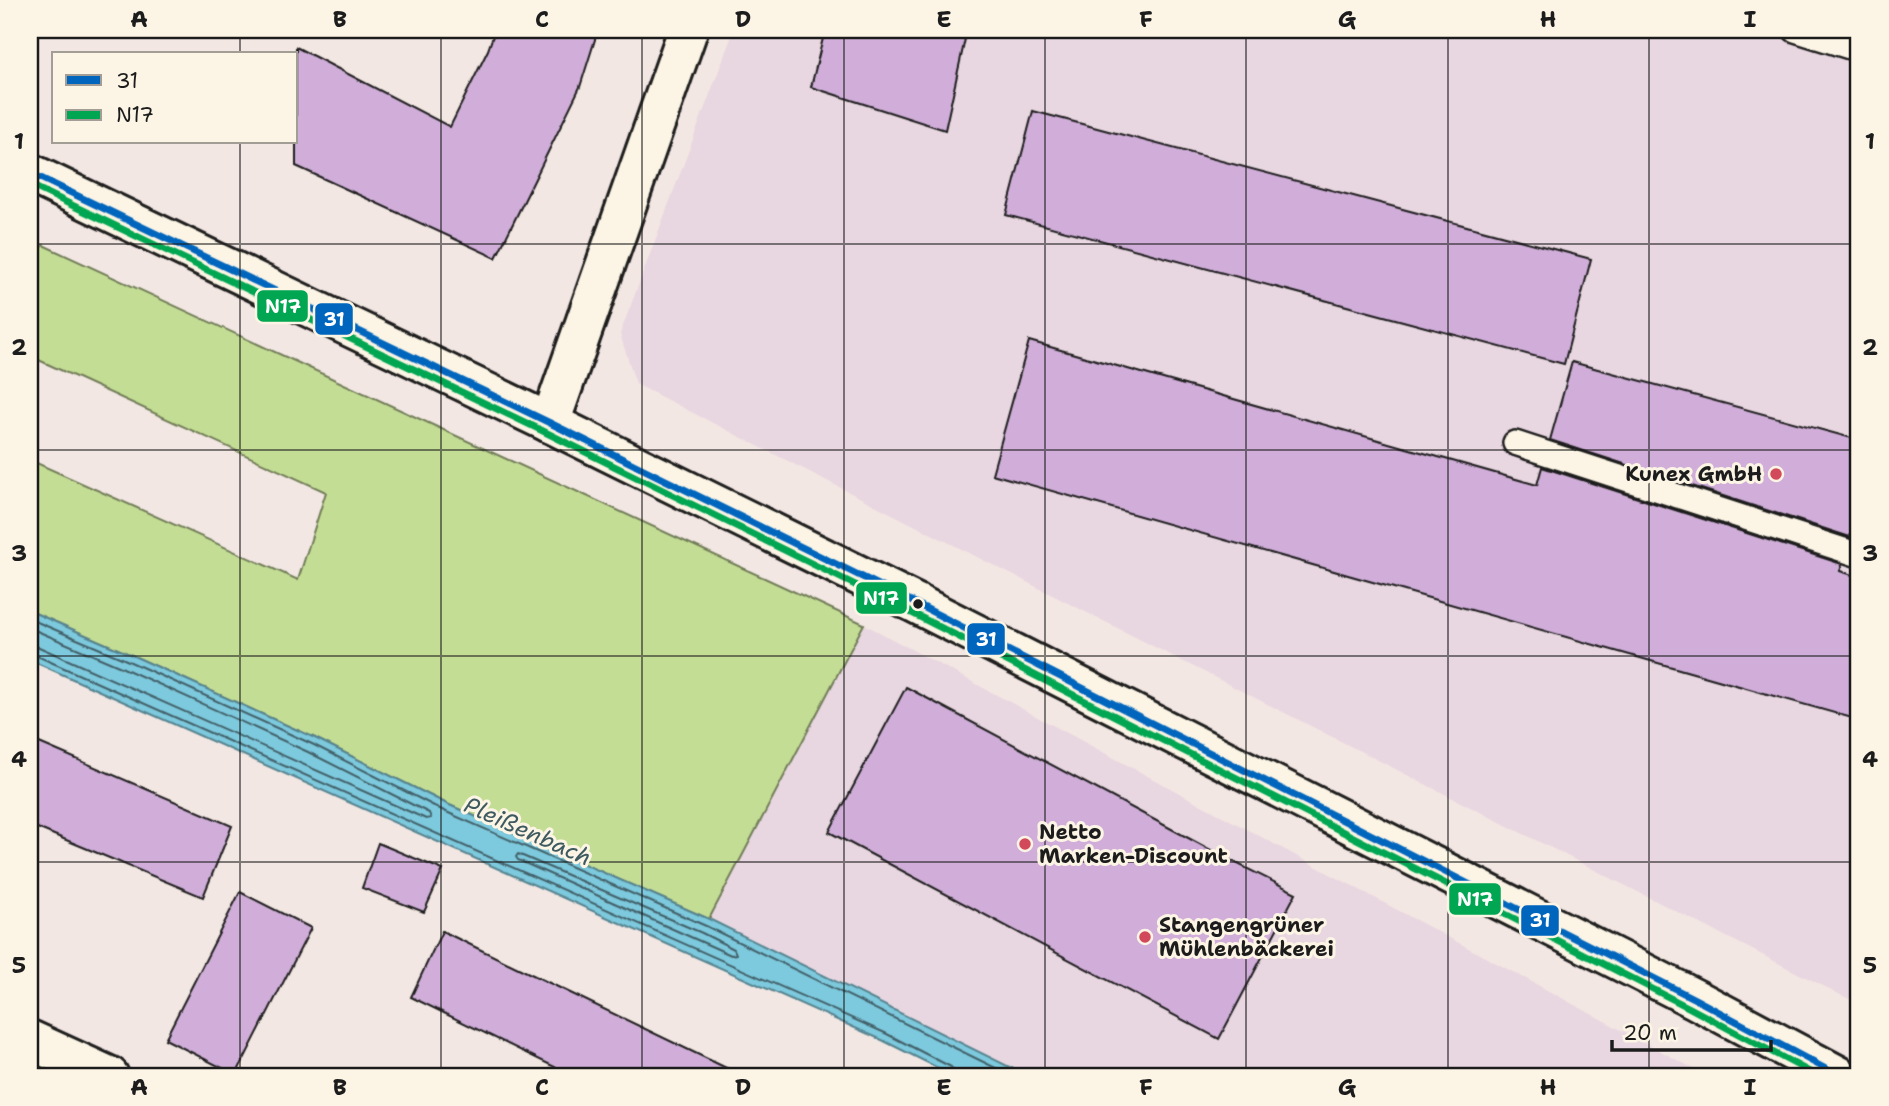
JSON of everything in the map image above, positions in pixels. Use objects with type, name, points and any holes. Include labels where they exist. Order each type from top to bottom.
[{"type":"street","points":[[550,423],[688,30]]},
{"type":"street","points":[[30,173],[550,423],[1063,677],[1695,999],[1839,1076]]},
{"type":"street","points":[[30,1040],[109,1076]]},
{"type":"lane","points":[[1795,30],[1859,50]]},
{"type":"lane","points":[[1515,443],[1859,555]]},
{"type":"shaded area","points":[[734,30],[1849,30],[1859,34],[1859,1004],[636,384],[620,334]]},
{"type":"shaded area","points":[[864,624],[1707,1076],[1028,1076],[709,919]]},
{"type":"green space","points":[[43,245],[864,624],[709,919],[447,804],[315,738],[30,611],[30,460],[298,580],[326,492],[30,356],[30,276]]},
{"type":"water","points":[[30,611],[315,738],[447,804],[709,919],[1028,1076],[954,1076],[882,1040],[30,660]]},
{"type":"building","points":[[495,30],[598,30],[580,87],[496,258],[296,166],[296,47],[450,127]]},
{"type":"building","points":[[825,30],[937,30],[965,39],[945,130],[811,87]]},
{"type":"building","points":[[1033,111],[1591,259],[1564,364],[1006,215]]},
{"type":"building","points":[[1029,341],[1537,485],[1542,467],[1842,564],[1840,571],[1859,577],[1859,720],[992,474]]},
{"type":"building","name":"Kunex GmbH","points":[[1572,362],[1859,440],[1859,508],[1850,537],[1550,440]]},
{"type":"building","name":"Netto Marken-Discount","points":[[906,687],[1296,893],[1219,1039],[829,832]]},
{"type":"building","points":[[30,739],[232,826],[203,897],[30,825]]},
{"type":"building","points":[[378,843],[443,870],[424,912],[362,888]]},
{"type":"building","points":[[240,892],[311,928],[236,1075],[165,1039]]},
{"type":"building","points":[[442,931],[743,1076],[573,1076],[411,997]]},
{"type":"transit line","name":"31","points":[[30,173],[550,423],[915,603],[1695,999],[1839,1076]]},
{"type":"transit line","name":"N17","points":[[30,185],[545,432],[910,612],[1690,1008],[1817,1076]]},
{"type":"place","name":"Kunex GmbH","points":[[1776,474]]},
{"type":"place","name":"Netto Marken-Discount","points":[[1025,844]]},
{"type":"place","name":"Stangengrüner Mühlenbäckerei","points":[[1145,937]]},
{"type":"water label","name":"Pleißenbach","points":[[528,831]]}]
